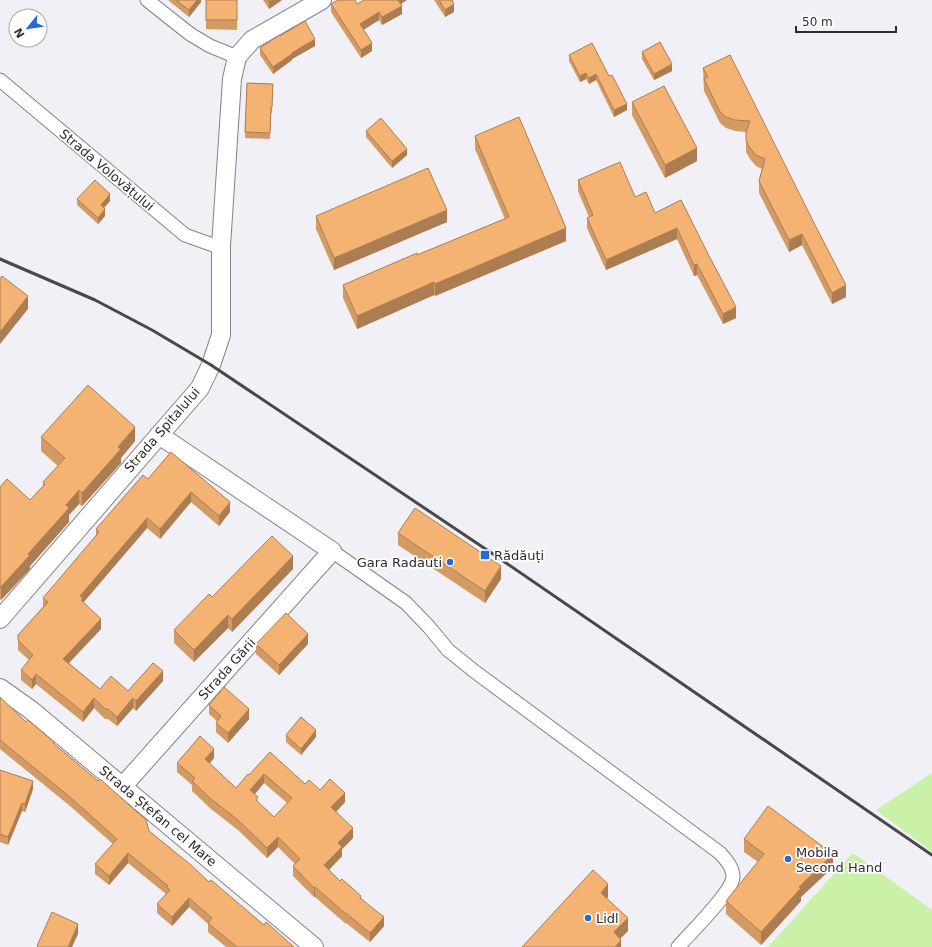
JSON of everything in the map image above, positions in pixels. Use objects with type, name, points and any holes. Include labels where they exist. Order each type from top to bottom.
[{"type":"main road","points":[[237,57],[252,40],[322,0]]},
{"type":"main road","name":"Strada Spitalului","points":[[0,619],[200,388],[211,365],[218,348],[222,328],[221,246],[232,79],[237,57]]},
{"type":"main road","points":[[159,435],[332,551]]},
{"type":"main road","name":"Strada Gării","points":[[122,787],[332,551]]},
{"type":"main road","name":"Strada Ștefan cel Mare","points":[[0,688],[31,710],[314,947]]},
{"type":"street","points":[[147,0],[190,34],[210,46],[237,57]]},
{"type":"street","name":"Strada Volovățului","points":[[0,80],[185,235],[213,245],[221,246]]},
{"type":"street","points":[[332,551],[406,603],[448,650],[474,671],[720,853],[728,861],[732,868],[733,877],[731,885],[724,897],[678,947]]},
{"type":"green space","points":[[932,773],[932,852],[876,810]]},
{"type":"green space","points":[[853,853],[932,910],[932,947],[768,947]]},
{"type":"building","points":[[176,0],[197,0],[189,10]]},
{"type":"building","points":[[206,0],[237,0],[237,20],[206,20]]},
{"type":"building","points":[[338,0],[355,0],[357,4],[364,0],[398,0],[402,6],[382,17],[379,12],[360,24],[372,43],[361,50],[331,4]]},
{"type":"building","points":[[439,0],[452,0],[454,4],[445,10]]},
{"type":"building","points":[[305,21],[315,39],[273,67],[260,48]]},
{"type":"building","points":[[660,42],[672,64],[654,74],[642,52]]},
{"type":"building","points":[[592,43],[609,76],[612,75],[627,104],[614,110],[596,74],[589,78],[586,73],[580,76],[569,55]]},
{"type":"building","points":[[730,55],[846,285],[832,293],[802,234],[789,240],[759,181],[765,159],[756,155],[746,141],[746,132],[750,121],[735,120],[726,117],[720,112],[704,79],[708,77],[703,68]]},
{"type":"building","points":[[247,83],[273,84],[270,133],[245,132]]},
{"type":"building","points":[[664,86],[697,148],[665,165],[632,102]]},
{"type":"building","points":[[519,117],[566,228],[435,284],[434,282],[357,316],[343,285],[417,253],[417,255],[509,217],[475,136]]},
{"type":"building","points":[[381,118],[407,149],[392,161],[366,131]]},
{"type":"building","points":[[620,162],[635,197],[646,192],[655,213],[681,200],[736,307],[723,314],[697,264],[694,265],[677,228],[606,260],[587,218],[593,215],[578,180]]},
{"type":"building","points":[[428,168],[447,210],[334,258],[316,216]]},
{"type":"building","points":[[95,180],[110,194],[101,205],[105,209],[98,218],[77,199]]},
{"type":"building","points":[[2,276],[28,296],[0,332],[0,279]]},
{"type":"building","points":[[88,385],[135,427],[118,447],[121,449],[82,493],[79,490],[66,505],[69,508],[1,587],[0,487],[7,479],[30,500],[45,484],[43,482],[65,458],[41,437]]},
{"type":"building","points":[[171,452],[230,502],[219,516],[191,492],[160,529],[147,518],[80,596],[83,598],[81,600],[101,619],[63,659],[100,689],[111,676],[128,691],[153,663],[163,671],[136,701],[133,698],[117,717],[108,709],[105,709],[94,698],[83,712],[36,674],[32,680],[21,670],[33,655],[18,640],[18,635],[48,602],[43,598],[99,532],[96,529],[143,475],[148,479]]},
{"type":"building","points":[[415,508],[501,566],[485,591],[398,533]]},
{"type":"building","points":[[272,536],[293,556],[232,619],[228,615],[194,650],[174,630],[209,594],[212,597]]},
{"type":"building","points":[[286,613],[308,634],[279,665],[256,644]]},
{"type":"building","points":[[224,687],[249,709],[228,733],[216,723],[221,716],[209,705]]},
{"type":"building","points":[[0,697],[26,722],[28,720],[98,781],[100,779],[146,820],[149,831],[191,865],[209,882],[211,880],[264,925],[266,922],[294,947],[237,947],[208,923],[212,918],[189,898],[172,917],[157,904],[170,890],[166,887],[168,886],[128,853],[109,876],[95,864],[117,839],[70,797],[0,740]]},
{"type":"building","points":[[301,717],[316,730],[301,749],[286,735]]},
{"type":"building","points":[[200,736],[214,749],[205,759],[236,788],[270,752],[305,784],[309,780],[320,790],[330,779],[345,793],[331,807],[353,828],[338,843],[342,847],[324,865],[340,881],[342,879],[361,896],[360,898],[384,917],[370,933],[315,887],[314,888],[293,866],[300,859],[278,837],[267,848],[238,820],[211,799],[192,781],[195,778],[177,763]],"holes":[[[264,774],[292,798],[274,817],[256,800],[258,797],[250,790]]]},
{"type":"building","points":[[0,770],[33,781],[25,804],[22,803],[8,837],[0,834]]},
{"type":"building","points":[[768,806],[833,854],[799,887],[801,888],[761,932],[726,901],[764,854],[744,839]]},
{"type":"building","name":"Lidl","points":[[593,870],[608,884],[601,893],[628,918],[614,932],[621,940],[615,947],[522,947]]},
{"type":"building","points":[[52,912],[78,924],[68,947],[37,946]]},
{"type":"railway","points":[[0,259],[95,300],[152,330],[211,365],[493,554],[932,855]]},
{"type":"place","name":"Rădăuți","points":[[485,555]]},
{"type":"place","name":"Gara Radauti","points":[[450,562]]},
{"type":"place","name":"Mobila Second Hand","points":[[788,859]]},
{"type":"place","name":"Lidl","points":[[588,918]]}]
